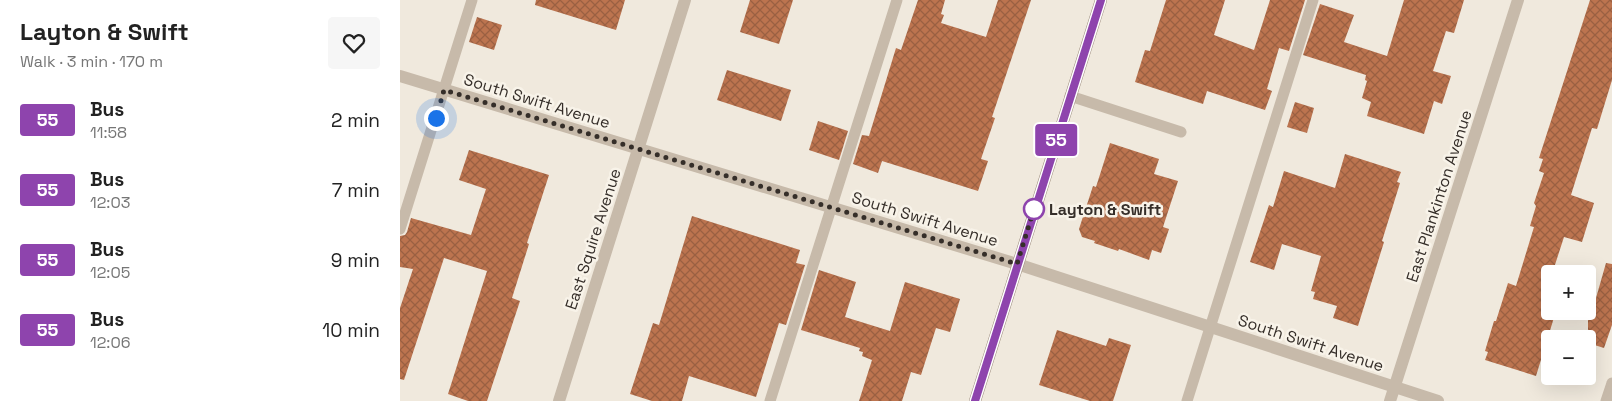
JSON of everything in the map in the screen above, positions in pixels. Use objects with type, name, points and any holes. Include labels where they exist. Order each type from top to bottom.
[{"type":"main road","points":[[975,401],[1101,0]]},
{"type":"street","name":"East Squire Avenue","points":[[559,401],[685,0]]},
{"type":"street","name":"East Plankinton Avenue","points":[[1390,401],[1518,0]]},
{"type":"street","name":"South Swift Avenue","points":[[400,76],[1017,264],[1438,401]]},
{"type":"lane","points":[[400,229],[472,0]]},
{"type":"lane","points":[[770,401],[897,0]]},
{"type":"lane","points":[[1187,401],[1313,0]]},
{"type":"lane","points":[[1070,96],[1181,132]]},
{"type":"lane","points":[[1606,401],[1612,383]]},
{"type":"building","points":[[536,0],[625,0],[616,30],[535,5]]},
{"type":"building","points":[[750,0],[793,0],[779,44],[740,32]]},
{"type":"building","points":[[918,0],[945,0],[941,14],[944,15],[941,23],[986,37],[998,0],[1031,0],[992,117],[995,118],[981,159],[988,161],[978,191],[882,161],[878,173],[853,164],[862,135],[869,136],[896,48],[901,50]]},
{"type":"building","points":[[1166,0],[1225,0],[1214,35],[1254,50],[1270,0],[1305,0],[1289,51],[1279,48],[1267,89],[1272,91],[1265,110],[1207,91],[1203,104],[1135,82],[1145,50],[1150,51]]},
{"type":"building","points":[[1404,0],[1464,0],[1454,33],[1446,31],[1433,71],[1451,76],[1442,104],[1434,101],[1424,134],[1367,116],[1371,102],[1362,98],[1367,81],[1365,80],[1366,75],[1303,55],[1320,4],[1354,15],[1344,42],[1387,56]]},
{"type":"building","points":[[1590,0],[1612,0],[1612,80],[1597,129],[1592,128],[1571,195],[1594,203],[1582,242],[1564,237],[1555,265],[1541,265],[1541,320],[1553,320],[1550,330],[1541,330],[1541,360],[1536,376],[1485,360],[1488,352],[1485,351],[1508,283],[1516,286],[1534,227],[1530,226],[1536,206],[1534,203],[1544,173],[1539,171],[1543,159],[1539,158]]},
{"type":"building","points":[[477,17],[502,25],[494,50],[469,42]]},
{"type":"building","points":[[727,70],[791,90],[781,121],[717,100]]},
{"type":"building","points":[[1295,102],[1314,108],[1307,133],[1287,127]]},
{"type":"building","points":[[818,121],[848,131],[839,160],[809,150]]},
{"type":"building","points":[[1110,143],[1159,159],[1154,174],[1178,181],[1163,227],[1169,229],[1161,253],[1152,250],[1149,260],[1119,249],[1118,251],[1094,243],[1095,241],[1082,237],[1079,229],[1093,186],[1096,187]]},
{"type":"building","points":[[469,150],[549,175],[512,298],[520,301],[487,401],[468,401],[448,394],[487,271],[444,258],[404,380],[400,379],[400,308],[413,269],[400,267],[400,236],[405,235],[407,232],[411,218],[471,235],[486,189],[459,180]]},
{"type":"building","points":[[1345,154],[1401,172],[1397,182],[1400,183],[1382,241],[1384,242],[1358,326],[1333,318],[1337,306],[1313,299],[1315,292],[1311,291],[1321,256],[1282,244],[1274,270],[1250,262],[1269,205],[1273,207],[1284,171],[1335,188]]},
{"type":"building","points":[[692,216],[800,250],[796,263],[805,265],[786,325],[779,323],[756,397],[689,376],[682,401],[652,401],[630,394],[653,323],[659,325]]},
{"type":"building","points":[[1606,263],[1612,264],[1612,325],[1604,348],[1596,346],[1596,330],[1588,330],[1588,320],[1596,320],[1596,298]]},
{"type":"building","points":[[819,270],[856,282],[845,317],[890,331],[905,282],[960,299],[950,332],[936,328],[921,375],[911,372],[902,401],[859,401],[872,360],[862,356],[863,352],[859,351],[860,348],[801,330]]},
{"type":"building","points":[[1057,330],[1106,346],[1109,338],[1131,345],[1113,401],[1090,401],[1039,385]]},
{"type":"bus line","name":"55","points":[[975,401],[1101,0]]},
{"type":"place","name":"Layton & Swift","points":[[1034,209]]},
{"type":"route","points":[[436,118],[444,90],[1017,264],[1034,209]]}]
